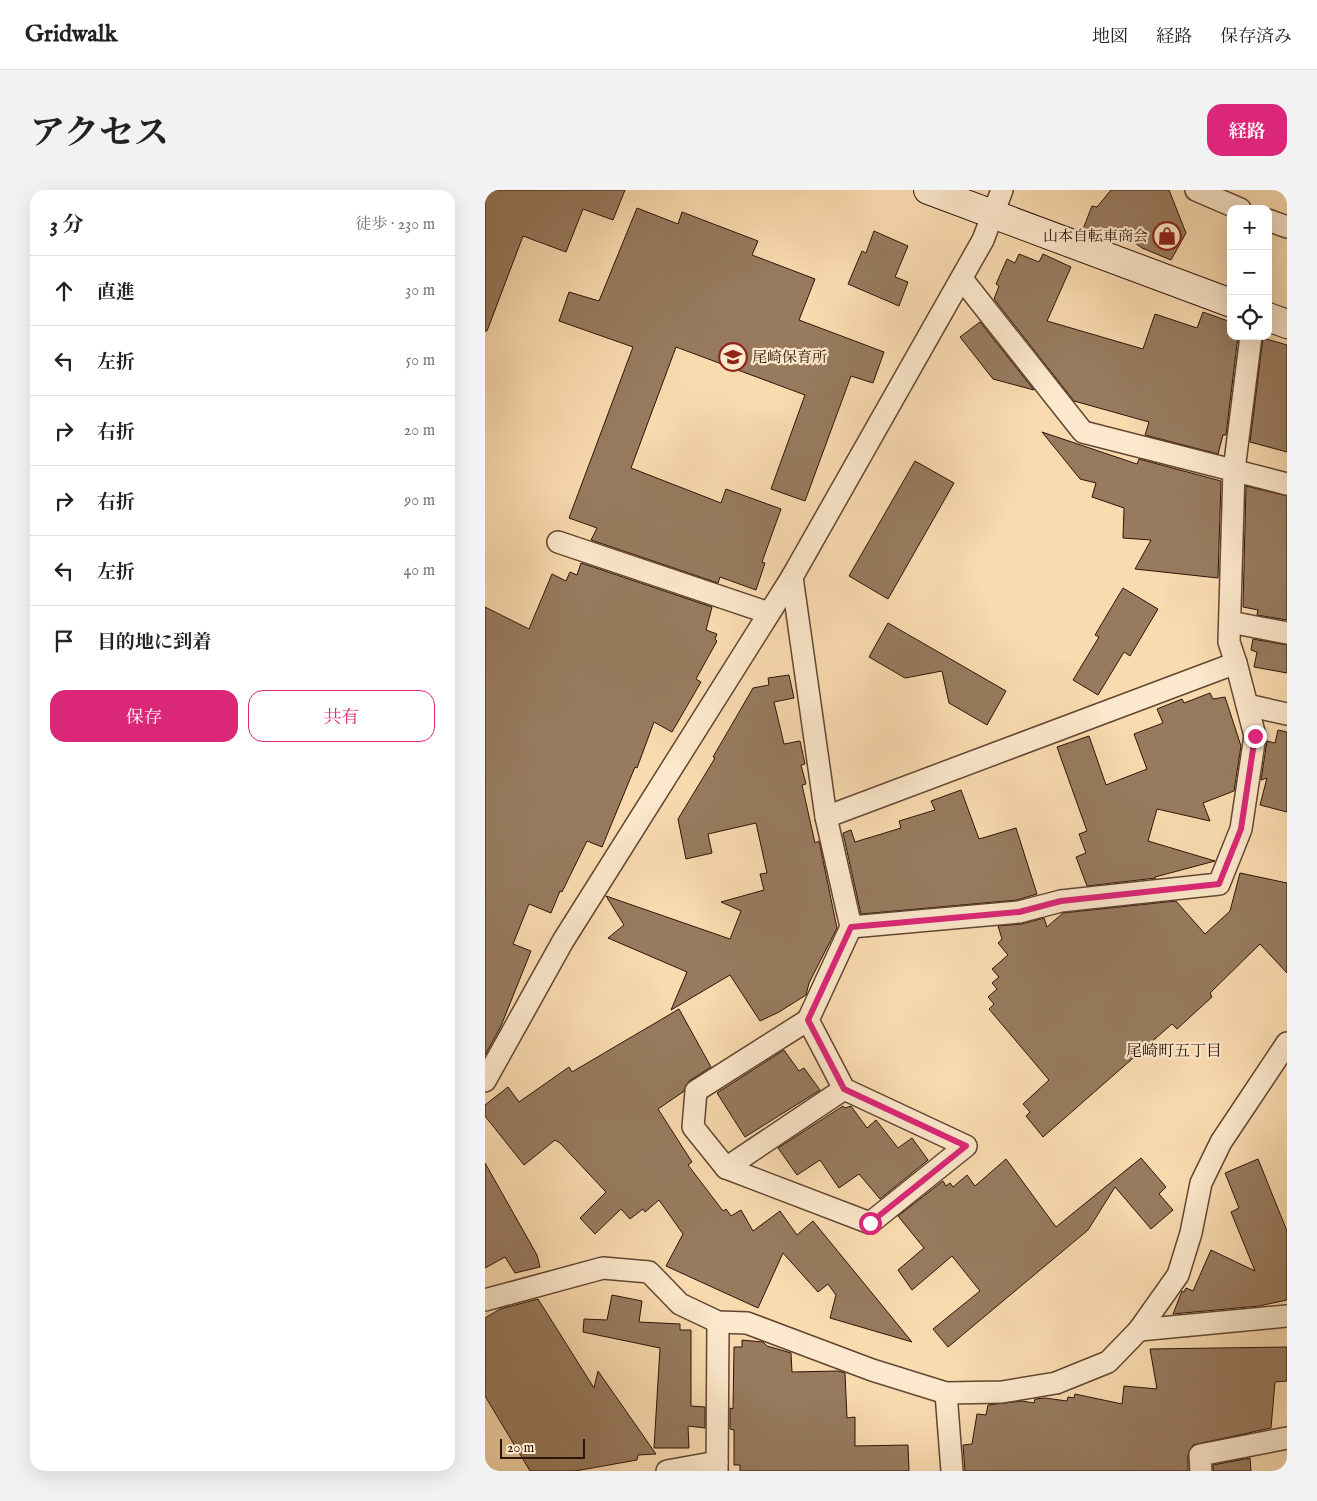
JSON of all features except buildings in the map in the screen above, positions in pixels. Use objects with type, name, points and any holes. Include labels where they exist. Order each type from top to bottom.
[{"type":"main road","points":[[927,190],[998,203],[1227,301]]},
{"type":"main road","points":[[1272,318],[1287,324]]},
{"type":"street","points":[[1196,190],[1232,205]]},
{"type":"street","points":[[485,1081],[563,941],[791,577],[983,240],[998,203]]},
{"type":"street","points":[[1272,221],[1287,227]]},
{"type":"street","points":[[961,279],[1083,432],[1287,484]]},
{"type":"street","points":[[851,927],[1019,912],[1061,901],[1219,884],[1241,829],[1255,736],[1229,642],[1234,470],[1250,340]]},
{"type":"street","points":[[557,542],[769,613]]},
{"type":"street","points":[[791,577],[826,817],[851,927],[808,1020],[696,1091],[693,1127],[726,1168],[870,1223],[966,1146],[844,1089],[808,1020]]},
{"type":"street","points":[[1230,622],[1287,633]]},
{"type":"street","points":[[826,817],[1236,663]]},
{"type":"street","points":[[1247,705],[1287,714]]},
{"type":"street","points":[[485,1300],[603,1268],[649,1272],[680,1304],[718,1322],[747,1323],[872,1370],[946,1393],[1002,1392],[1056,1383],[1108,1362],[1139,1330],[1178,1275],[1191,1233],[1201,1183],[1221,1142],[1287,1043]]},
{"type":"street","points":[[726,1168],[844,1089]]},
{"type":"street","points":[[1139,1330],[1287,1316]]},
{"type":"street","points":[[667,1471],[717,1466],[718,1322]]},
{"type":"street","points":[[946,1393],[951,1471]]},
{"type":"street","points":[[1201,1471],[1199,1456],[1287,1438]]},
{"type":"place","name":"山本自転車商会","points":[[1167,236]]},
{"type":"place","name":"尾崎保育所","points":[[733,357]]},
{"type":"district","name":"尾崎町五丁目","points":[[1174,1052]]},
{"type":"route","points":[[870,1223],[966,1146],[844,1089],[808,1020],[851,927],[1019,912],[1061,901],[1219,884],[1241,829],[1255,736]]}]
